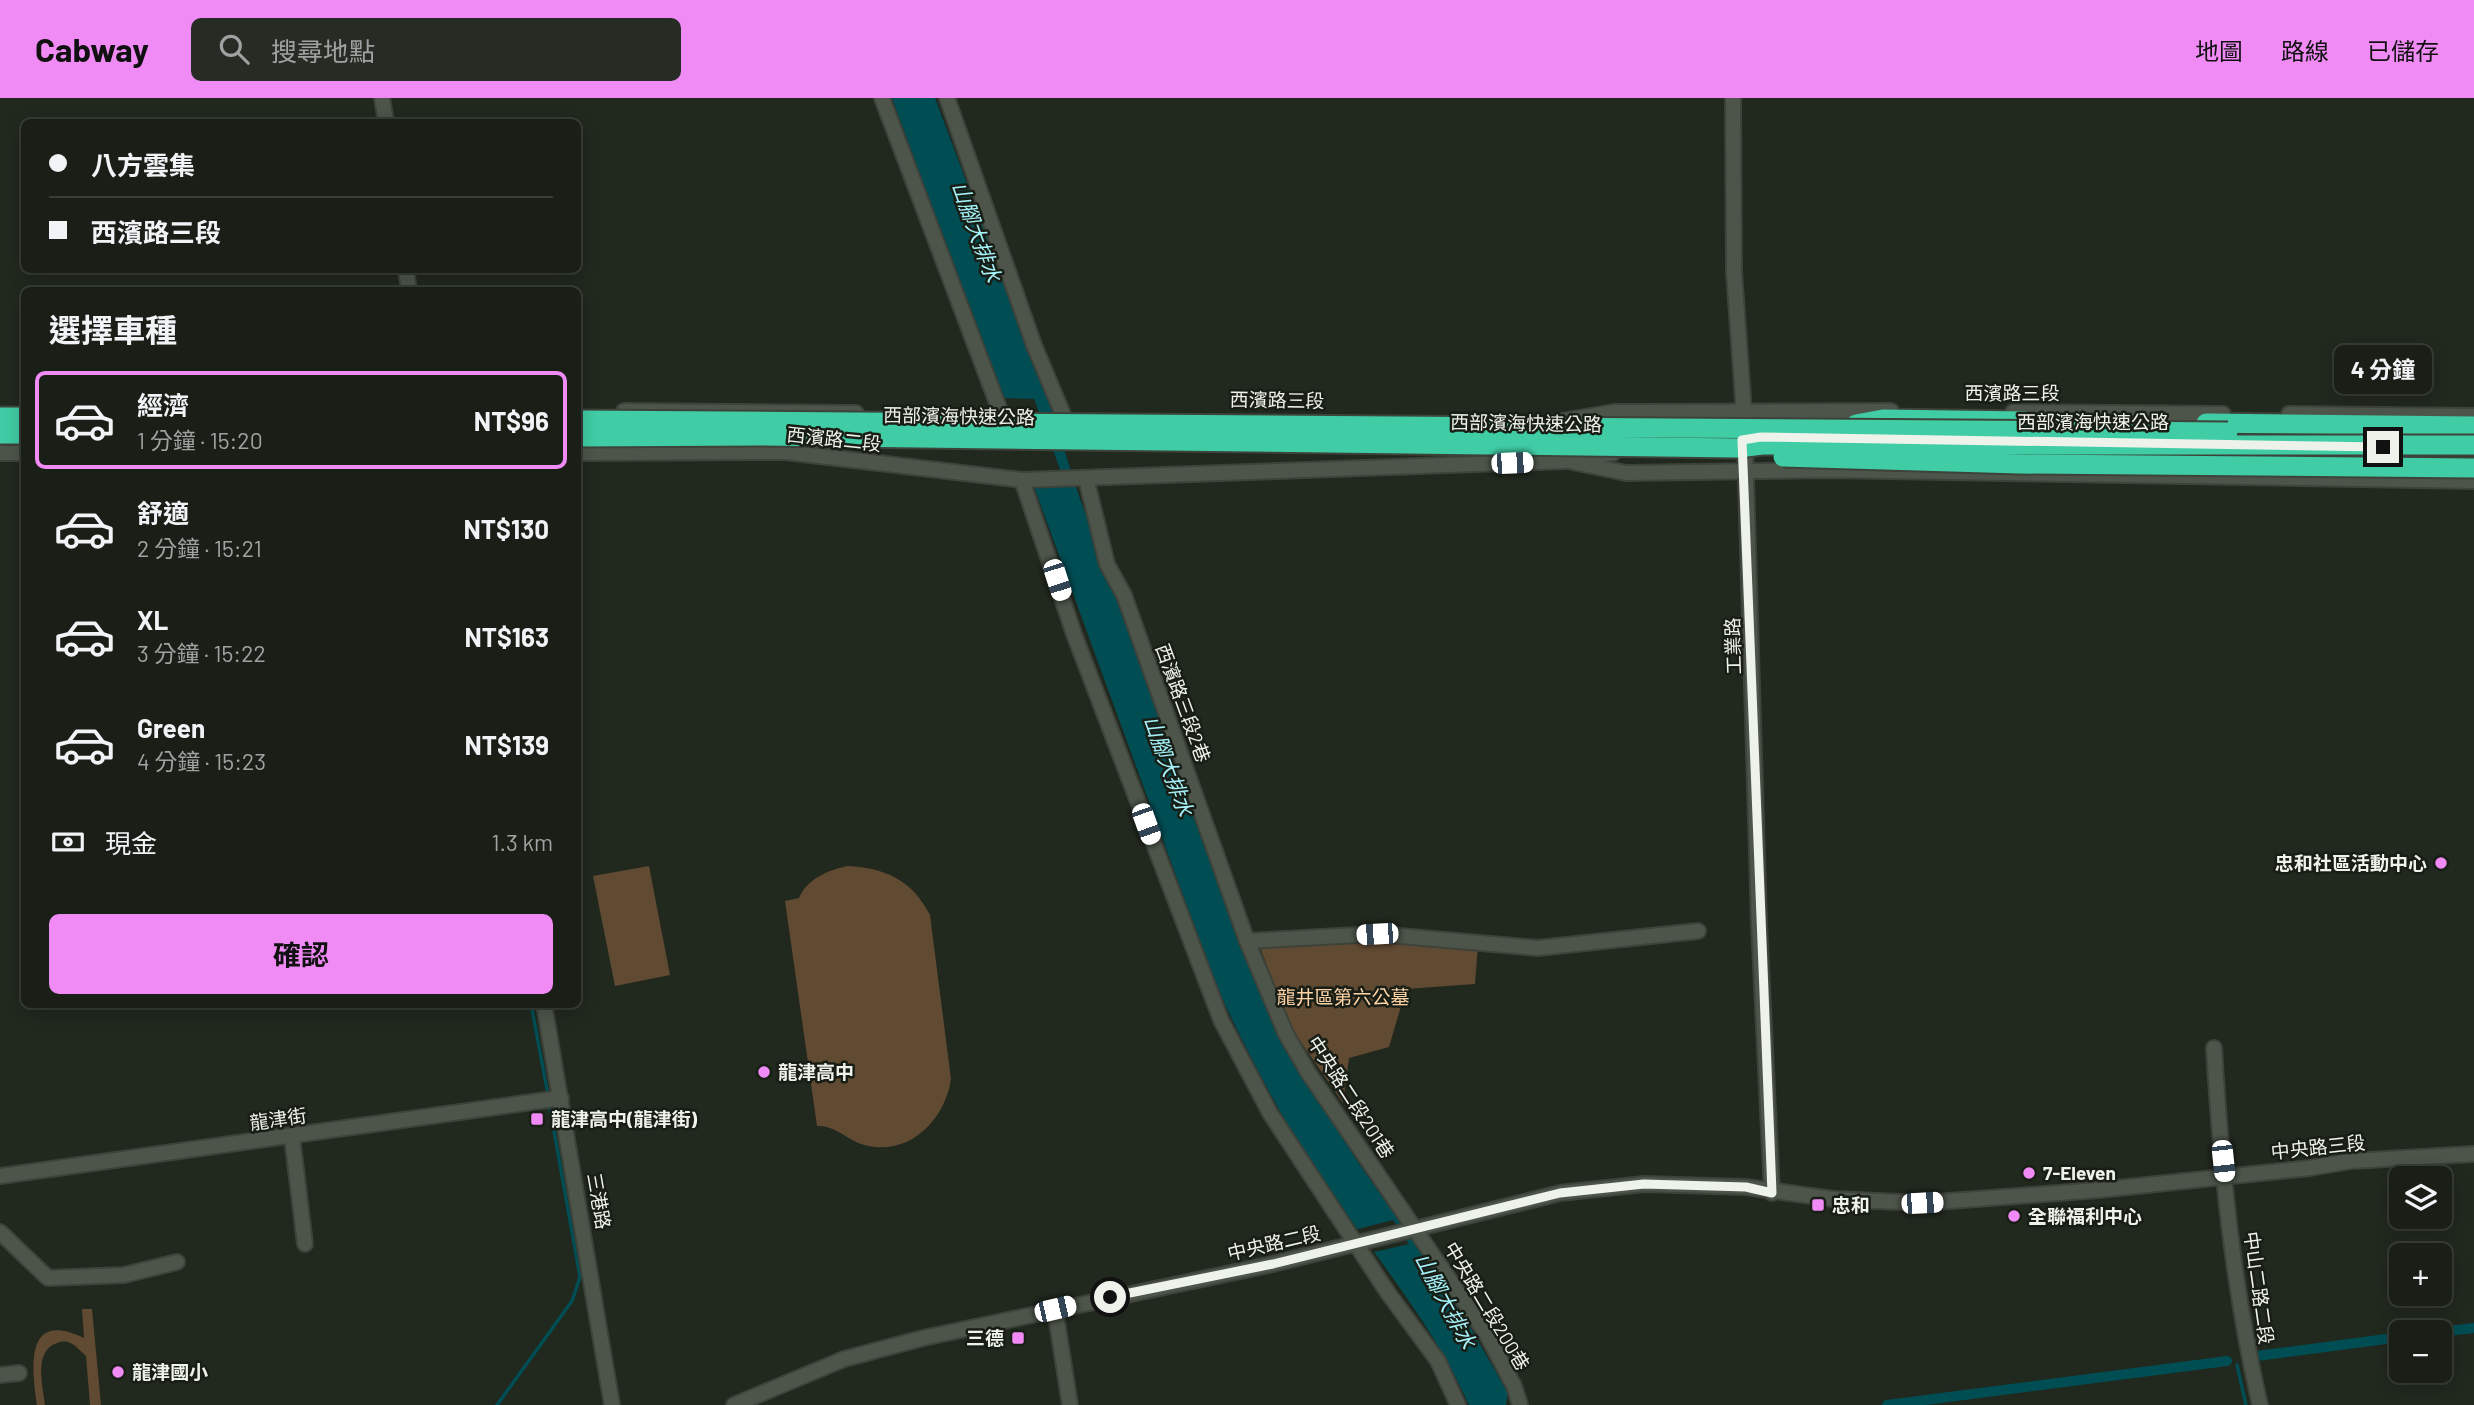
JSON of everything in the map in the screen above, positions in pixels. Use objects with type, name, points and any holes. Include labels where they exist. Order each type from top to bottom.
[{"type":"highway","points":[[0,416],[21,417]]},
{"type":"highway","points":[[1830,428],[1883,419],[2474,426]]},
{"type":"highway","name":"西部濱海快速公路","points":[[581,420],[2474,434]]},
{"type":"highway","points":[[0,434],[21,434]]},
{"type":"highway","name":"西部濱海快速公路","points":[[581,437],[761,436],[1762,445],[2474,445]]},
{"type":"highway","points":[[1740,444],[1761,456],[1991,463],[2474,468]]},
{"type":"street","points":[[382,98],[386,119]]},
{"type":"street","points":[[883,98],[1002,416]]},
{"type":"street","points":[[947,98],[1034,345],[1064,417]]},
{"type":"street","name":"工業路","points":[[1733,98],[1734,272],[1744,413],[1740,444],[1746,470],[1759,924],[1772,1193]]},
{"type":"street","points":[[0,408],[21,409]]},
{"type":"street","name":"西濱路二段","points":[[581,411],[1002,416]]},
{"type":"street","name":"西濱路三段","points":[[1551,423],[1614,412],[2474,416]]},
{"type":"street","name":"西濱路三段","points":[[1002,416],[1551,423],[1682,441],[1740,444],[1761,437],[2437,448],[2474,445]]},
{"type":"street","name":"西濱路三段","points":[[1086,478],[1565,461],[1682,441]]},
{"type":"street","name":"西濱路二段","points":[[581,453],[785,452],[1022,480],[1086,478]]},
{"type":"street","points":[[0,453],[21,453]]},
{"type":"street","name":"西濱路三段","points":[[1565,461],[1626,473],[1746,470],[2474,481]]},
{"type":"street","name":"西濱路三段2巷","points":[[1086,478],[1107,556],[1107,565],[1124,595],[1247,941]]},
{"type":"street","points":[[1022,480],[1074,634],[1221,1020],[1270,1113],[1359,1244],[1388,1293],[1438,1362],[1458,1405]]},
{"type":"street","points":[[1247,941],[1377,934],[1538,948],[1698,931]]},
{"type":"street","name":"中央路二段201巷","points":[[1247,941],[1265,989],[1308,1072],[1418,1229]]},
{"type":"street","name":"三港路","points":[[545,1008],[612,1405]]},
{"type":"street","name":"中山二路二段","points":[[2214,1048],[2224,1176],[2249,1357],[2260,1405]]},
{"type":"street","name":"龍津街","points":[[0,1176],[561,1098]]},
{"type":"street","points":[[292,1137],[305,1244]]},
{"type":"street","name":"中央路三段","points":[[1832,1199],[1922,1203],[1958,1201],[2310,1168],[2351,1161],[2474,1154]]},
{"type":"street","name":"中央路二段","points":[[734,1405],[844,1359],[1055,1309],[1359,1244],[1560,1193],[1644,1184],[1746,1187],[1772,1193],[1832,1199]]},
{"type":"street","name":"中央路二段200巷","points":[[1418,1229],[1487,1335],[1514,1386],[1520,1405]]},
{"type":"street","points":[[0,1232],[48,1278],[124,1275],[177,1262]]},
{"type":"street","points":[[1055,1309],[1070,1405]]},
{"type":"street","points":[[0,1375],[19,1373]]},
{"type":"green space","points":[[649,866],[670,975],[615,986],[593,876]]},
{"type":"green space","points":[[847,866],[874,870],[896,878],[915,893],[930,915],[951,1079],[941,1109],[932,1122],[921,1133],[894,1146],[861,1144],[834,1130],[817,1126],[785,901],[799,898],[807,885],[819,876]]},
{"type":"green space","name":"龍井區第六公墓","points":[[1405,934],[1478,944],[1475,984],[1406,989],[1389,1047],[1349,1058],[1343,1103],[1289,1025],[1260,947]]},
{"type":"green space","points":[[82,1309],[92,1309],[101,1405],[90,1405],[86,1356],[73,1344],[62,1342],[50,1347],[45,1353],[41,1370],[45,1405],[37,1405],[34,1375],[36,1347],[41,1337],[51,1331],[65,1331],[84,1338]]},
{"type":"water","name":"山腳大排水","points":[[892,98],[935,98],[1049,402],[1078,493],[1248,965],[1291,1056],[1360,1165],[1454,1299],[1508,1393],[1506,1405],[1469,1405],[1418,1314],[1317,1172],[1289,1127],[1217,988]]},
{"type":"pier","points":[[998,398],[1034,399],[1064,480],[1028,479]]},
{"type":"pier","points":[[1393,1220],[1409,1244],[1370,1253],[1354,1230]]},
{"type":"waterway","points":[[532,1008],[548,1095]]},
{"type":"waterway","points":[[497,1405],[572,1301],[580,1277],[549,1103]]},
{"type":"waterway","points":[[2452,1331],[2474,1328]]},
{"type":"waterway","points":[[2257,1356],[2389,1339]]},
{"type":"waterway","points":[[1887,1405],[2227,1361]]},
{"type":"waterway","points":[[2237,1365],[2246,1405]]},
{"type":"place","name":"忠和社區活動中心","points":[[2441,863]]},
{"type":"place","name":"龍津高中","points":[[764,1072]]},
{"type":"place","name":"龍津高中(龍津街)","points":[[537,1119]]},
{"type":"place","name":"7-Eleven","points":[[2029,1173]]},
{"type":"place","name":"忠和","points":[[1818,1205]]},
{"type":"place","name":"全聯福利中心","points":[[2014,1216]]},
{"type":"place","name":"三德","points":[[1018,1338]]},
{"type":"place","name":"龍津國小","points":[[118,1372]]},
{"type":"route","points":[[1110,1297],[1273,1264],[1560,1193],[1644,1184],[1746,1187],[1772,1193],[1759,924],[1756,734],[1746,470],[1742,440],[1761,437],[2383,447]]}]
